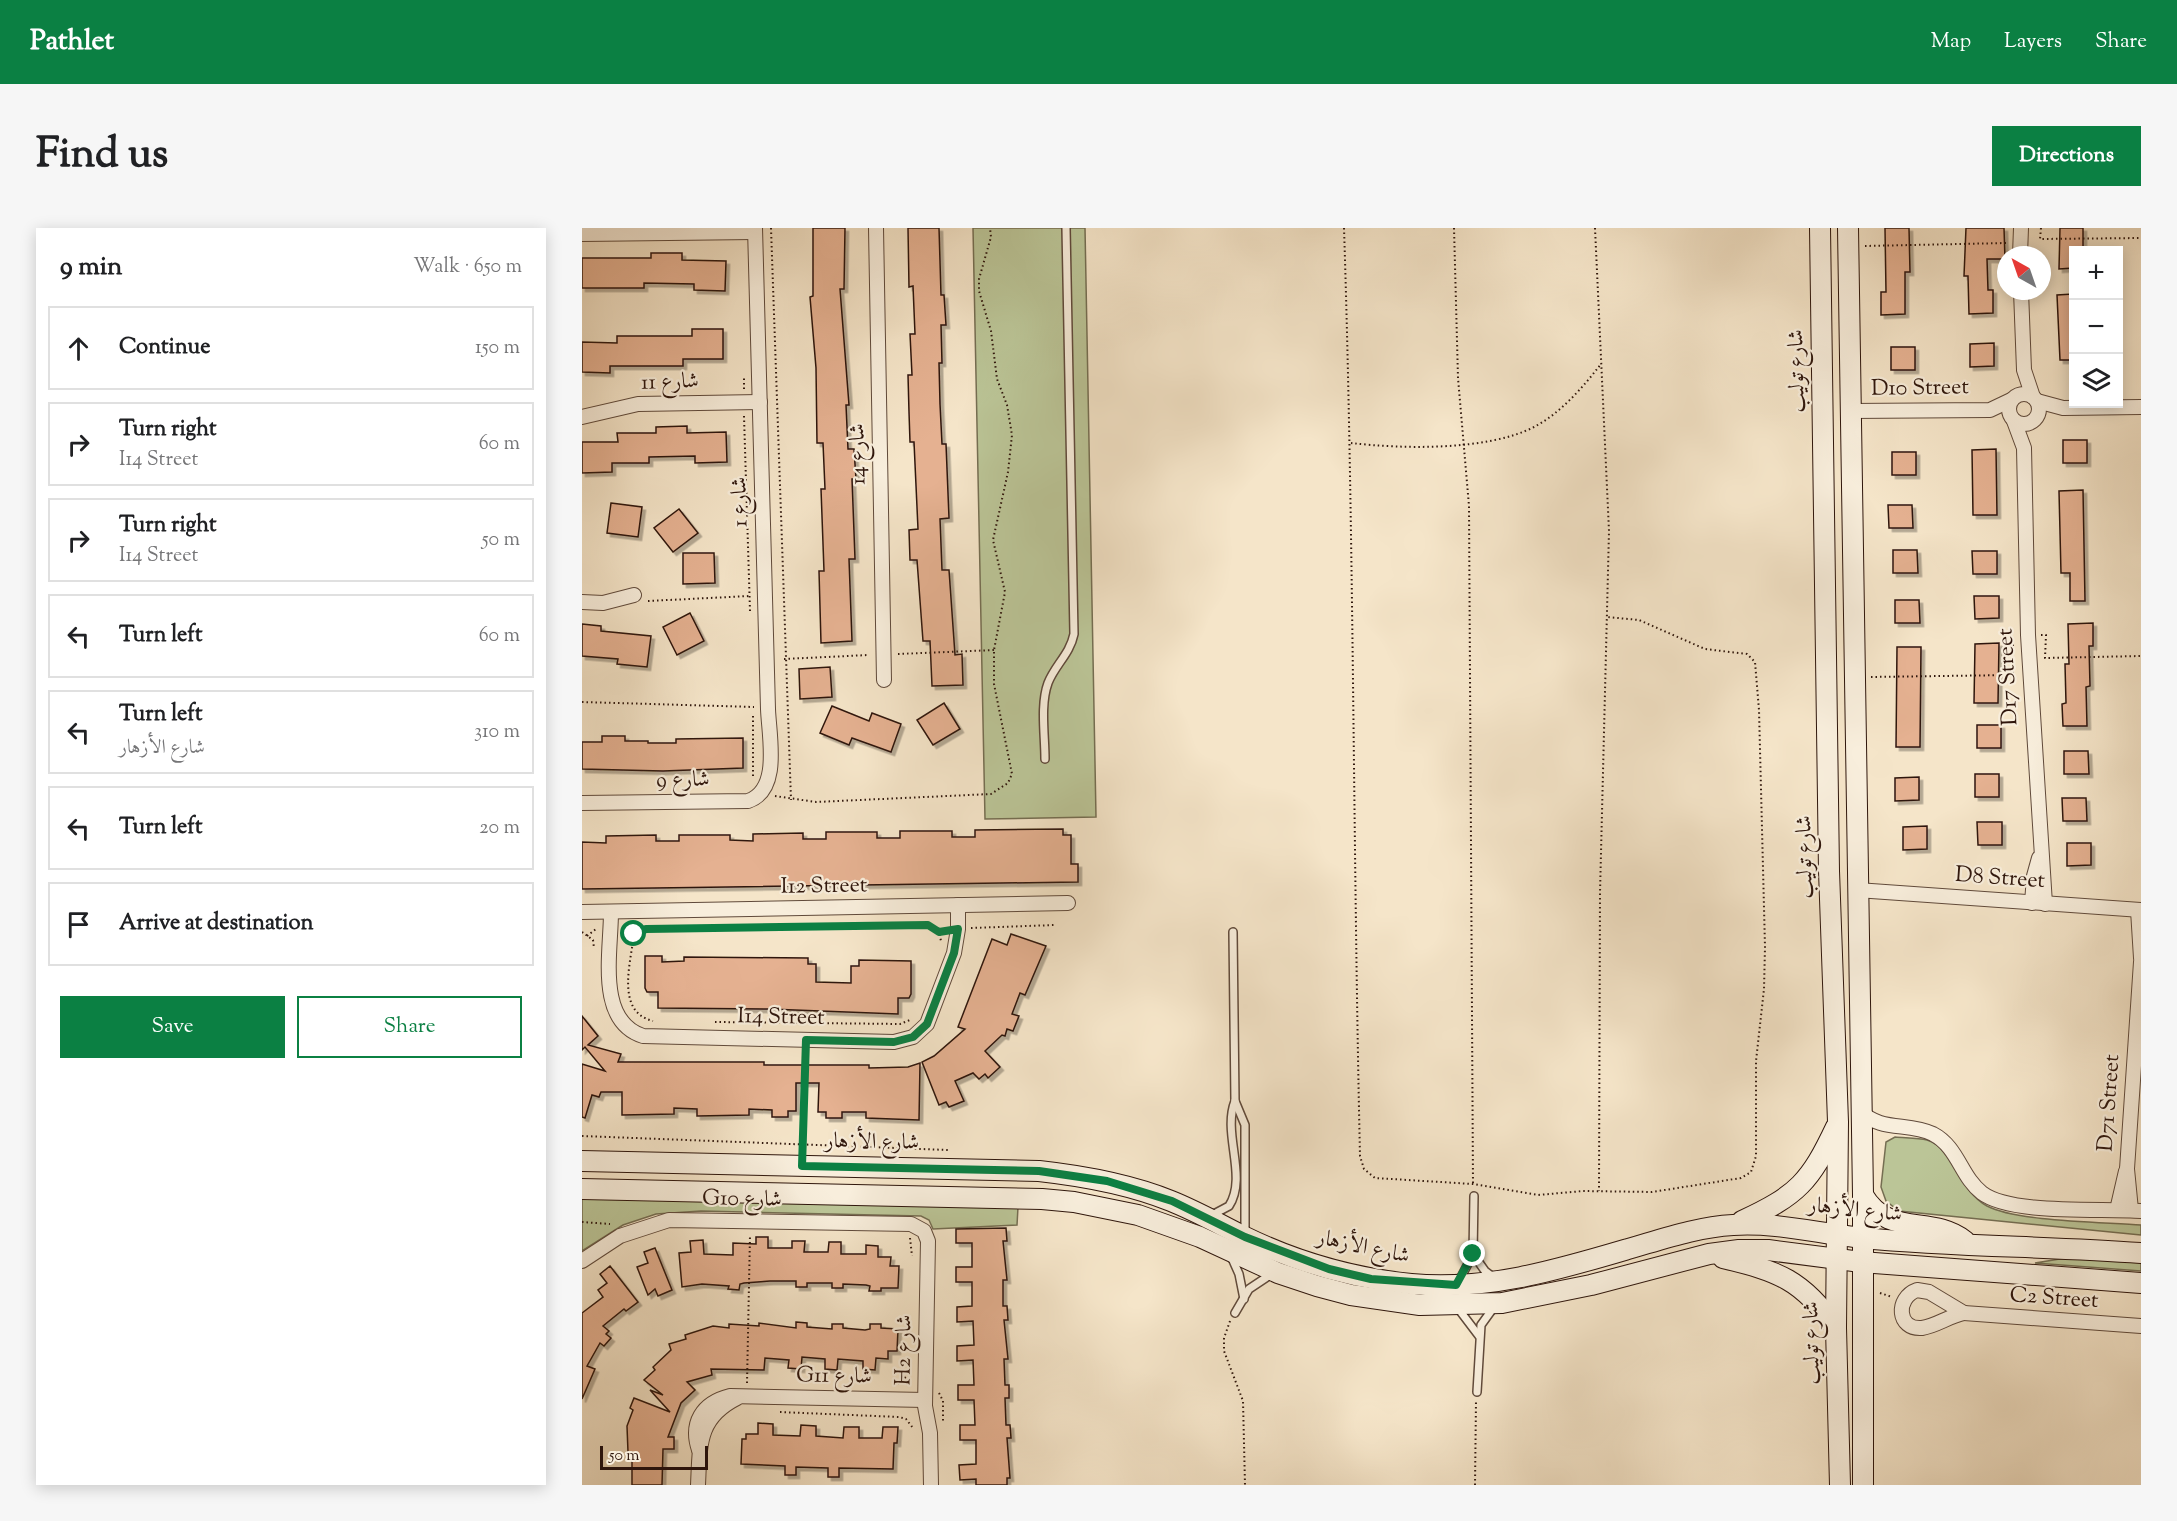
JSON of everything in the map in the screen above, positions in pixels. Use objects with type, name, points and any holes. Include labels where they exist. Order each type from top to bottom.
[{"type":"street","name":"شارع 14","points":[[876,228],[884,680]]},
{"type":"street","name":"شارع توليب","points":[[1820,228],[1828,786],[1838,1122],[1836,1328],[1840,1485]]},
{"type":"street","points":[[2020,246],[2021,228]]},
{"type":"street","points":[[582,234],[755,230]]},
{"type":"street","name":"شارع 1","points":[[755,230],[769,776]]},
{"type":"street","points":[[1848,237],[1863,1195],[1861,1262],[1863,1485]]},
{"type":"street","points":[[2021,300],[2024,370],[2039,411],[2035,420]]},
{"type":"street","points":[[1821,308],[1831,326],[1833,385],[1839,400],[1850,411]]},
{"type":"street","points":[[2024,370],[2008,410],[2013,420],[2024,424],[2063,408]]},
{"type":"street","points":[[2013,398],[2026,394],[2063,408],[2141,407]]},
{"type":"street","name":"D10 Street","points":[[1990,410],[2013,398]]},
{"type":"street","name":"شارع 11","points":[[582,417],[638,404],[760,402]]},
{"type":"street","name":"D10 Street","points":[[1850,411],[1990,410],[2013,420]]},
{"type":"street","name":"D17 Street","points":[[2013,420],[2024,448],[2028,635],[2040,856],[2033,880],[2038,903]]},
{"type":"street","name":"D17 Street","points":[[2024,448],[2035,420]]},
{"type":"street","points":[[582,602],[603,603],[634,595]]},
{"type":"street","name":"شارع 9","points":[[582,803],[748,801],[763,792],[769,776]]},
{"type":"street","points":[[1828,786],[1838,804],[1840,864],[1846,878],[1857,890]]},
{"type":"street","name":"D8 Street","points":[[1857,890],[2140,910]]},
{"type":"street","name":"I12 Street","points":[[582,912],[1068,903]]},
{"type":"street","name":"I14 Street","points":[[611,912],[612,1007],[620,1023],[634,1034],[894,1042],[913,1037],[927,1024],[954,953],[958,929],[958,905]]},
{"type":"street","name":"D71 Street","points":[[2130,1210],[2127,1168],[2141,960],[2140,910]]},
{"type":"street","points":[[1860,1111],[1881,1125],[1913,1128],[1934,1135],[1952,1149],[1976,1188],[1994,1200],[2014,1206],[2130,1210]]},
{"type":"street","points":[[1734,1225],[1773,1207],[1798,1190],[1817,1167],[1838,1122]]},
{"type":"street","name":"شارع الأزهار","points":[[582,1161],[1039,1171],[1073,1175],[1129,1187],[1203,1215],[1245,1237],[1329,1269],[1371,1279],[1456,1285],[1501,1282],[1544,1274],[1682,1233],[1734,1225],[1764,1224],[1862,1238],[1969,1245],[2053,1246],[2141,1253]]},
{"type":"street","points":[[582,1172],[622,1171],[665,1163]]},
{"type":"street","name":"شارع الأزهار","points":[[582,1189],[1041,1199],[1085,1204],[1138,1215],[1200,1237],[1278,1273],[1351,1295],[1420,1305],[1455,1306],[1502,1303],[1591,1285],[1709,1254],[1768,1250],[1861,1262],[2141,1283]]},
{"type":"street","points":[[1863,1195],[1874,1210],[1892,1222],[1946,1230],[1969,1245]]},
{"type":"street","name":"G10 شارع","points":[[582,1261],[620,1236],[669,1220],[911,1224],[924,1231]]},
{"type":"street","name":"H2 شارع","points":[[924,1231],[928,1241],[925,1401],[930,1433],[931,1485]]},
{"type":"street","points":[[1709,1254],[1768,1269],[1791,1280],[1812,1296],[1836,1328]]},
{"type":"street","name":"C2 Street","points":[[1964,1313],[2141,1326]]},
{"type":"street","name":"G11 شارع","points":[[698,1485],[699,1450],[696,1426],[707,1405],[718,1399],[744,1390],[925,1401]]},
{"type":"lane","points":[[1045,759],[1046,691],[1054,673],[1070,651],[1074,634],[1066,228]]},
{"type":"lane","points":[[1203,1215],[1222,1212],[1229,1206],[1236,1188],[1230,1124],[1236,1101],[1233,932]]},
{"type":"lane","points":[[1236,1101],[1245,1125],[1245,1237]]},
{"type":"lane","points":[[1236,1188],[1245,1189]]},
{"type":"lane","points":[[1456,1285],[1473,1254],[1474,1196]]},
{"type":"lane","points":[[1228,1251],[1239,1274],[1244,1299]]},
{"type":"lane","points":[[1473,1254],[1485,1270],[1501,1282]]},
{"type":"lane","points":[[1235,1313],[1257,1281],[1278,1273]]},
{"type":"lane","points":[[1477,1392],[1479,1336],[1486,1316],[1502,1303]]},
{"type":"lane","points":[[1455,1306],[1479,1336]]},
{"type":"path","points":[[771,228],[790,800]]},
{"type":"path","points":[[1344,228],[1351,444],[1353,775],[1360,1156],[1369,1174],[1381,1180],[1473,1184],[1538,1196],[1599,1191],[1652,1192],[1741,1178],[1750,1172],[1756,1156],[1756,1061],[1765,968],[1759,710],[1755,662],[1747,654],[1705,649],[1639,620],[1607,617]]},
{"type":"path","points":[[1454,228],[1456,353],[1469,506],[1473,1184]]},
{"type":"path","points":[[1595,228],[1608,474],[1600,893],[1599,1191]]},
{"type":"path","points":[[2041,228],[2040,239],[2141,238]]},
{"type":"path","points":[[1848,237],[2007,243],[2007,236]]},
{"type":"path","points":[[1351,444],[1396,447],[1465,443],[1533,427],[1563,405],[1601,364]]},
{"type":"path","points":[[648,601],[765,596]]},
{"type":"path","points":[[1855,678],[2013,675],[2013,636],[2046,635],[2045,658],[2141,656]]},
{"type":"path","points":[[582,702],[632,705],[712,704],[768,709]]},
{"type":"path","points":[[634,934],[646,929],[928,925],[939,932],[1055,924]]},
{"type":"path","points":[[587,936],[593,929],[611,928],[629,928],[634,934],[628,996],[637,1014],[655,1022]]},
{"type":"path","points":[[582,932],[593,940],[594,949]]},
{"type":"path","points":[[939,932],[941,949]]},
{"type":"path","points":[[713,1022],[900,1024],[915,1015]]},
{"type":"path","points":[[803,1145],[806,1040]]},
{"type":"path","points":[[582,1136],[948,1150]]},
{"type":"path","points":[[744,1390],[750,1221]]},
{"type":"path","points":[[582,1222],[609,1223],[620,1236]]},
{"type":"path","points":[[912,1257],[911,1237],[924,1231]]},
{"type":"path","points":[[1235,1313],[1224,1338],[1224,1352],[1243,1401],[1245,1485]]},
{"type":"path","points":[[890,1386],[900,1384],[908,1377],[914,1364]]},
{"type":"path","points":[[1475,1485],[1477,1392]]},
{"type":"path","points":[[771,1412],[899,1417],[912,1424],[915,1431]]},
{"type":"green space","points":[[973,228],[1085,228],[1096,817],[985,819]]},
{"type":"green space","points":[[1895,1137],[1927,1140],[1936,1144],[1944,1151],[1969,1190],[1987,1206],[2039,1218],[2141,1225],[2141,1235],[1899,1211],[1886,1201],[1881,1187],[1886,1142]]},
{"type":"green space","points":[[582,1197],[1018,1207],[1017,1225],[933,1229],[929,1220],[921,1216],[701,1211],[656,1214],[623,1225],[582,1251]]},
{"type":"green space","points":[[2078,1256],[2141,1261],[2141,1271],[2035,1263]]},
{"type":"building","points":[[813,228],[845,228],[844,289],[840,289],[849,405],[846,405],[848,449],[854,449],[856,479],[852,479],[855,559],[849,559],[852,641],[821,643],[819,571],[824,571],[821,489],[825,489],[823,443],[817,443],[816,368],[810,297],[813,296]]},
{"type":"building","points":[[908,228],[939,228],[941,295],[944,295],[946,325],[941,325],[940,404],[942,444],[946,444],[949,518],[940,519],[942,570],[949,570],[955,655],[962,654],[963,685],[932,686],[930,641],[923,641],[917,560],[910,560],[909,530],[918,529],[914,442],[910,442],[909,412],[908,375],[912,375],[910,334],[915,334],[913,286],[909,287]]},
{"type":"building","points":[[1885,228],[1909,228],[1910,272],[1905,272],[1905,314],[1881,315],[1881,292],[1886,292]]},
{"type":"building","points":[[1966,228],[2004,228],[2005,246],[1997,246],[1997,259],[1987,259],[1988,290],[1993,290],[1993,313],[1969,314],[1968,276],[1964,276]]},
{"type":"building","points":[[2060,228],[2083,228],[2083,246],[2069,246],[2069,268],[2059,269]]},
{"type":"building","points":[[651,253],[682,253],[682,260],[726,261],[725,291],[694,290],[694,284],[644,283],[644,288],[582,288],[582,258],[651,258]]},
{"type":"building","points":[[2069,294],[2069,360],[2060,360],[2057,295]]},
{"type":"building","points":[[692,329],[723,329],[723,359],[683,359],[683,366],[610,366],[610,373],[582,372],[582,342],[617,343],[617,336],[692,336]]},
{"type":"building","points":[[1994,343],[1994,366],[1970,367],[1970,344]]},
{"type":"building","points":[[1891,347],[1915,347],[1915,370],[1891,370]]},
{"type":"building","points":[[687,426],[687,433],[726,432],[727,462],[695,463],[695,456],[649,457],[649,463],[612,463],[612,472],[582,473],[582,442],[618,442],[617,433],[656,433],[656,427]]},
{"type":"building","points":[[2063,440],[2087,440],[2087,463],[2063,463]]},
{"type":"building","points":[[1996,449],[1997,515],[1973,515],[1972,450]]},
{"type":"building","points":[[1892,452],[1916,452],[1916,475],[1892,475]]},
{"type":"building","points":[[2083,490],[2085,601],[2070,601],[2070,573],[2061,573],[2059,491]]},
{"type":"building","points":[[611,503],[642,507],[638,537],[607,533]]},
{"type":"building","points":[[1888,505],[1912,505],[1913,528],[1889,528]]},
{"type":"building","points":[[679,509],[698,533],[673,552],[654,528]]},
{"type":"building","points":[[1893,550],[1917,550],[1918,573],[1893,573]]},
{"type":"building","points":[[1972,551],[1997,551],[1997,574],[1973,574]]},
{"type":"building","points":[[683,553],[714,553],[715,583],[683,584]]},
{"type":"building","points":[[1974,596],[1999,596],[1999,618],[1975,619]]},
{"type":"building","points":[[1895,600],[1919,600],[1920,623],[1895,623]]},
{"type":"building","points":[[690,613],[704,641],[677,655],[663,627]]},
{"type":"building","points":[[2093,623],[2093,646],[2089,646],[2090,686],[2086,687],[2087,726],[2063,726],[2062,704],[2066,703],[2065,664],[2069,664],[2068,624]]},
{"type":"building","points":[[582,624],[601,626],[601,631],[651,636],[647,667],[617,664],[618,659],[582,656]]},
{"type":"building","points":[[1999,643],[1998,703],[1974,703],[1975,644]]},
{"type":"building","points":[[1897,647],[1921,647],[1920,747],[1896,747]]},
{"type":"building","points":[[830,667],[832,697],[800,699],[799,669]]},
{"type":"building","points":[[944,703],[960,729],[933,745],[917,720]]},
{"type":"building","points":[[832,706],[869,721],[872,713],[901,724],[891,752],[852,738],[849,745],[820,733]]},
{"type":"building","points":[[1977,725],[2001,725],[2001,748],[1977,748]]},
{"type":"building","points":[[602,736],[625,736],[625,741],[648,741],[648,743],[676,743],[676,739],[743,738],[743,768],[663,771],[582,769],[582,742],[602,742]]},
{"type":"building","points":[[2064,751],[2088,751],[2089,774],[2064,774]]},
{"type":"building","points":[[1975,774],[1999,774],[1999,797],[1975,797]]},
{"type":"building","points":[[1919,777],[1919,800],[1895,801],[1895,778]]},
{"type":"building","points":[[2062,798],[2086,798],[2087,821],[2063,821]]},
{"type":"building","points":[[1977,822],[2002,822],[2002,845],[1978,845]]},
{"type":"building","points":[[1927,826],[1927,849],[1903,850],[1903,827]]},
{"type":"building","points":[[1063,829],[1063,835],[1071,835],[1071,864],[1078,864],[1078,882],[582,889],[582,842],[606,843],[606,836],[656,835],[656,841],[679,841],[679,835],[730,835],[730,840],[753,841],[753,834],[803,833],[803,839],[826,839],[826,832],[877,832],[877,838],[900,838],[900,831],[952,831],[952,837],[975,837],[975,830]]},
{"type":"building","points":[[2067,843],[2091,843],[2091,865],[2067,866]]},
{"type":"building","points":[[1011,934],[1046,946],[1025,995],[1020,993],[1012,1014],[1019,1016],[1013,1031],[1007,1029],[1005,1036],[1002,1035],[985,1051],[1000,1067],[988,1078],[985,1074],[979,1079],[973,1073],[955,1081],[964,1101],[949,1107],[946,1102],[939,1105],[922,1062],[934,1056],[965,1029],[958,1027],[992,939],[1007,945]]},
{"type":"building","points":[[645,956],[662,956],[662,962],[684,961],[684,957],[808,958],[808,964],[816,964],[816,982],[851,983],[851,966],[859,966],[859,960],[911,961],[911,994],[909,998],[898,998],[898,1014],[658,1008],[658,992],[647,992],[645,988]]},
{"type":"building","points":[[582,1016],[598,1036],[588,1045],[621,1054],[618,1062],[764,1062],[764,1065],[869,1065],[869,1068],[908,1067],[920,1063],[919,1120],[866,1118],[866,1112],[842,1112],[842,1118],[826,1118],[826,1112],[818,1112],[819,1083],[796,1083],[796,1111],[788,1111],[788,1117],[772,1117],[772,1110],[749,1109],[749,1115],[697,1116],[697,1109],[674,1108],[674,1114],[622,1115],[622,1092],[601,1092],[599,1097],[592,1095],[585,1118],[582,1117],[582,1064],[605,1071],[585,1047],[582,1050]]},
{"type":"building","points":[[1006,1228],[1007,1241],[1003,1241],[1007,1280],[1003,1280],[1003,1306],[1007,1306],[1008,1320],[1004,1320],[1008,1359],[1004,1359],[1005,1385],[1009,1385],[1009,1398],[1005,1398],[1006,1425],[1010,1425],[1011,1438],[1007,1438],[1010,1478],[1007,1478],[1007,1485],[976,1485],[976,1479],[960,1480],[959,1465],[976,1464],[976,1440],[960,1440],[960,1425],[975,1425],[974,1400],[958,1400],[958,1385],[974,1385],[973,1360],[957,1361],[957,1346],[974,1345],[973,1321],[957,1322],[957,1307],[972,1306],[972,1282],[956,1282],[956,1267],[972,1267],[972,1243],[956,1243],[956,1229]]},
{"type":"building","points":[[756,1237],[768,1237],[768,1248],[792,1248],[792,1241],[805,1241],[804,1252],[828,1252],[829,1242],[841,1242],[841,1254],[866,1254],[866,1245],[878,1246],[878,1257],[891,1257],[890,1266],[899,1266],[898,1288],[869,1291],[870,1286],[866,1285],[843,1284],[843,1288],[832,1288],[832,1283],[807,1283],[807,1287],[796,1287],[796,1281],[744,1283],[740,1284],[739,1290],[728,1289],[729,1286],[702,1284],[682,1287],[679,1253],[691,1252],[690,1241],[703,1240],[704,1254],[733,1255],[733,1243],[756,1244]]},
{"type":"building","points":[[655,1248],[672,1290],[658,1296],[655,1289],[648,1295],[637,1267],[648,1263],[644,1252]]},
{"type":"building","points":[[610,1266],[638,1302],[626,1311],[624,1309],[603,1326],[609,1331],[606,1334],[611,1338],[604,1346],[600,1343],[587,1366],[595,1369],[582,1399],[582,1313],[603,1297],[598,1290],[607,1283],[600,1274]]},
{"type":"building","points":[[796,1322],[807,1323],[807,1327],[832,1329],[832,1324],[843,1324],[843,1328],[865,1330],[870,1329],[870,1324],[881,1324],[881,1328],[898,1329],[897,1351],[888,1351],[888,1359],[876,1358],[875,1370],[863,1369],[863,1361],[838,1359],[837,1370],[825,1369],[825,1359],[802,1357],[801,1369],[788,1368],[789,1360],[765,1358],[764,1370],[711,1369],[712,1375],[687,1382],[695,1390],[681,1403],[668,1437],[674,1437],[674,1449],[663,1449],[662,1485],[632,1485],[632,1452],[628,1452],[627,1426],[633,1410],[630,1408],[634,1398],[670,1412],[650,1390],[663,1395],[644,1380],[655,1370],[653,1367],[671,1350],[669,1344],[686,1339],[685,1335],[713,1326],[729,1328],[729,1324],[759,1326],[759,1323],[796,1328]]},
{"type":"building","points":[[758,1423],[773,1424],[773,1435],[800,1436],[801,1425],[816,1426],[816,1436],[843,1438],[844,1427],[859,1427],[859,1438],[882,1438],[883,1427],[898,1427],[897,1443],[894,1443],[893,1469],[839,1468],[839,1477],[828,1477],[828,1468],[796,1467],[796,1475],[785,1475],[785,1466],[741,1464],[742,1439],[746,1439],[746,1434],[758,1434]]},
{"type":"route","points":[[634,934],[646,929],[928,925],[939,932],[958,929],[954,953],[927,1024],[913,1037],[900,1042],[806,1040],[802,1166],[1039,1171],[1107,1181],[1172,1201],[1290,1256],[1329,1269],[1371,1279],[1413,1284],[1456,1285],[1473,1254]]}]
